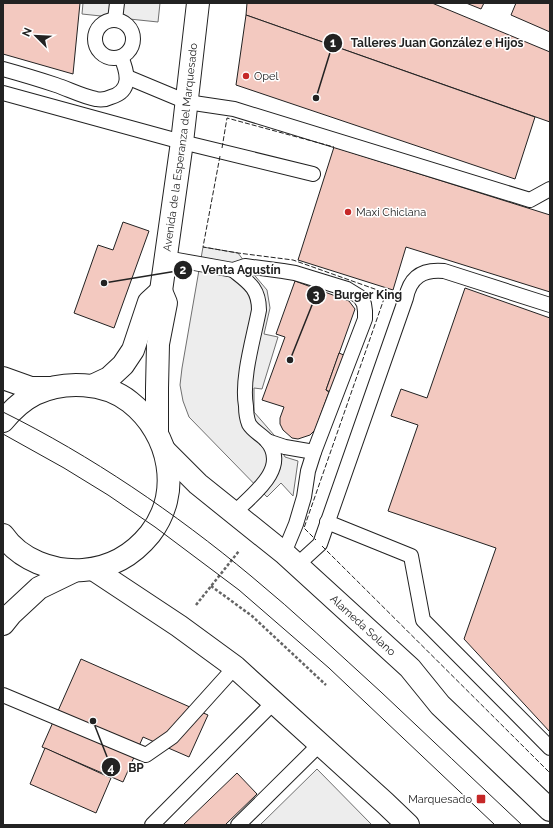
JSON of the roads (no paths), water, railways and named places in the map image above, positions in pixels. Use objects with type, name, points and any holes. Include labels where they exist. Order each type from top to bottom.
[{"type":"main road","name":"Avenida de la Esperanza del Marquesado","points":[[161,291],[182,142],[198,3]]},
{"type":"main road","points":[[3,624],[11,614],[39,588],[83,570],[111,564],[128,555],[143,543],[154,528],[164,510],[168,491],[169,471],[161,442],[157,388],[158,344],[166,303],[161,291],[149,302],[132,350],[123,365],[109,378],[92,386]]},
{"type":"main road","points":[[3,378],[31,388],[51,388]]},
{"type":"main road","name":"Alameda Solano","points":[[51,388],[71,385],[92,386],[112,392],[130,401],[145,416],[161,442],[198,484],[256,529],[291,559],[410,668],[440,705],[550,810]]},
{"type":"main road","points":[[3,421],[21,402],[35,394],[51,388]]},
{"type":"main road","points":[[3,535],[20,553],[37,562],[55,568],[83,570],[179,626],[235,666],[408,825]]},
{"type":"lane","points":[[115,20],[117,3]]},
{"type":"lane","points":[[115,20],[130,28],[133,36],[132,44],[128,52],[121,57],[113,58],[105,56],[98,50],[95,42],[96,34],[100,26],[107,21],[115,20]]},
{"type":"lane","points":[[3,69],[55,84],[96,99],[110,98],[122,92],[125,87],[127,77],[125,66],[121,57]]},
{"type":"lane","points":[[127,77],[187,102],[234,109],[530,200],[550,189]]},
{"type":"lane","points":[[3,93],[182,142],[313,174]]},
{"type":"lane","points":[[166,258],[233,270],[245,266],[295,273],[347,289],[360,297],[364,304],[366,311],[365,319],[314,452],[308,472],[304,497],[296,524],[291,559]]},
{"type":"lane","points":[[233,270],[253,287],[259,301],[259,310],[244,385],[245,405],[250,425],[267,441],[272,449],[274,458],[274,467],[270,476],[234,513]]},
{"type":"lane","points":[[291,559],[320,544],[412,282],[427,272],[435,270],[444,271],[550,305]]},
{"type":"lane","points":[[267,441],[285,447],[314,452]]},
{"type":"lane","points":[[327,522],[411,556],[423,620],[550,748]]},
{"type":"lane","points":[[3,695],[146,755],[172,737],[235,666]]},
{"type":"lane","points":[[3,704],[17,702]]},
{"type":"lane","points":[[152,825],[274,702]]},
{"type":"lane","points":[[238,825],[320,744]]},
{"type":"tram line","points":[[3,412],[69,447],[101,467],[163,508],[222,553],[268,590],[317,633],[522,825]]},
{"type":"tram line","points":[[3,434],[64,468],[108,495],[155,527],[239,590],[329,668],[495,825]]},
{"type":"place","name":"Opel","points":[[246,76]]},
{"type":"place","name":"Talleres Juan González e Hijos","points":[[316,98]]},
{"type":"place","name":"Maxi Chiclana","points":[[348,212]]},
{"type":"place","name":"Venta Agustín","points":[[104,283]]},
{"type":"place","name":"Burger King","points":[[290,360]]},
{"type":"place","name":"BP","points":[[93,721]]},
{"type":"place","name":"Marquesado","points":[[481,799]]}]
